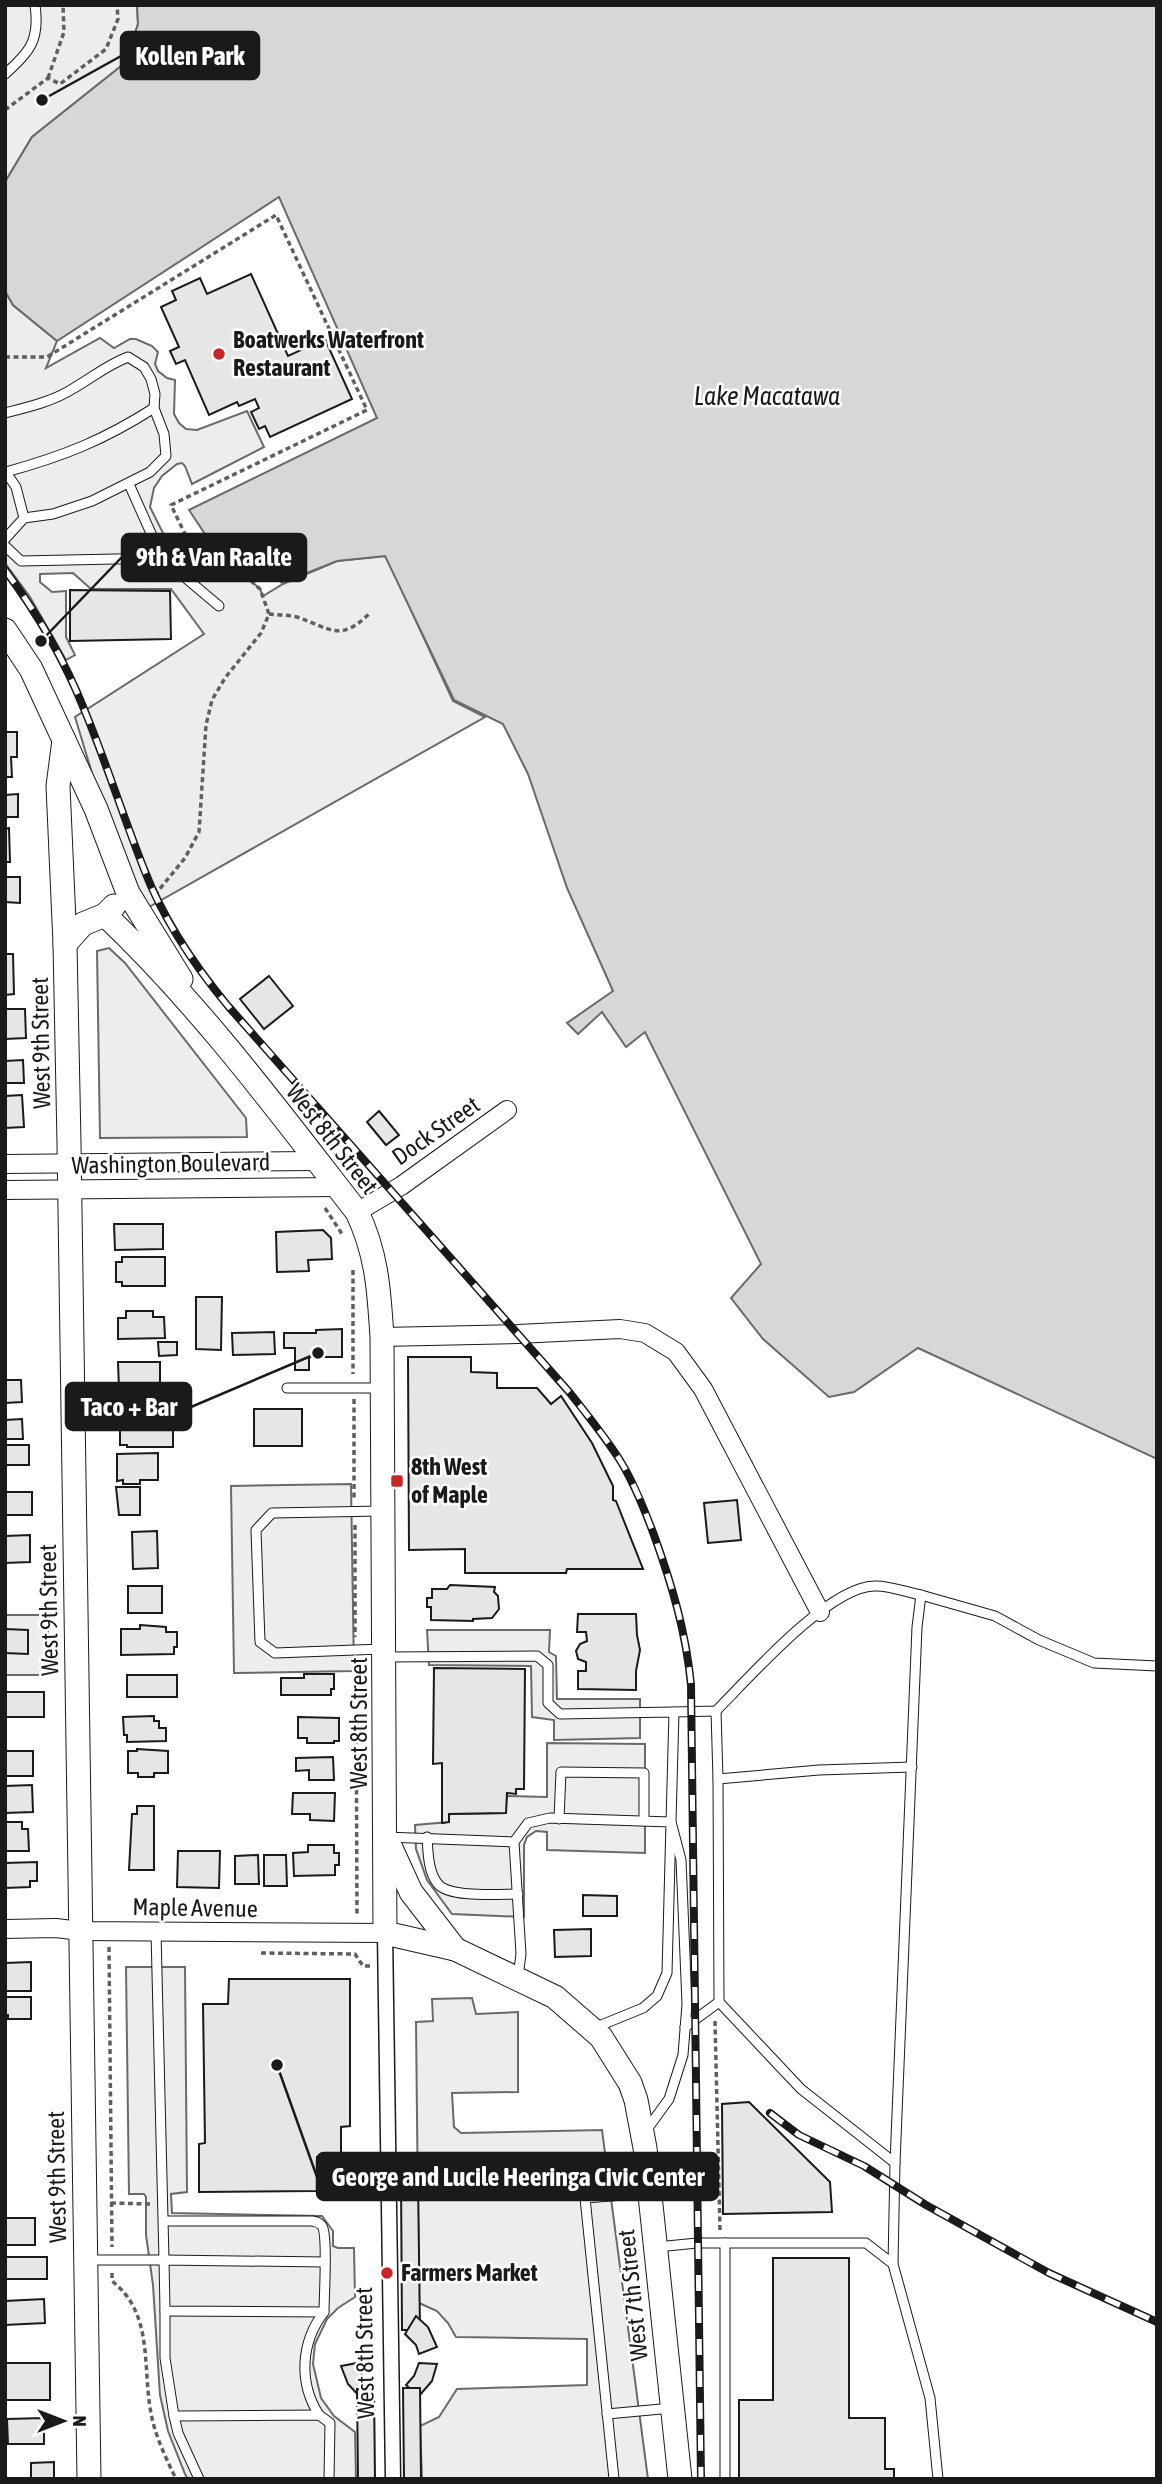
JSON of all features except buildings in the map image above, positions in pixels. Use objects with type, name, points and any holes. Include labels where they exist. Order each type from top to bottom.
[{"type":"street","name":"West 8th Street","points":[[5,630],[31,669],[137,898],[208,1023]]},
{"type":"street","name":"West 9th Street","points":[[64,740],[58,786],[65,944],[89,2479]]},
{"type":"street","points":[[65,944],[83,925],[137,898]]},
{"type":"street","name":"West 8th Street","points":[[105,915],[138,945],[208,1023],[357,1212],[377,1270],[383,1388],[385,1933],[393,2479]]},
{"type":"street","name":"Dock Street","points":[[357,1212],[401,1186],[507,1110]]},
{"type":"street","name":"Washington Boulevard","points":[[5,1164],[317,1161]]},
{"type":"street","name":"Washington Boulevard","points":[[5,1190],[337,1187]]},
{"type":"street","points":[[382,1337],[620,1329],[645,1333],[676,1352],[704,1389],[820,1612]]},
{"type":"street","name":"West 7th Street","points":[[386,1837],[411,1892],[455,1949]]},
{"type":"street","name":"Maple Avenue","points":[[5,1929],[385,1933]]},
{"type":"street","name":"West 7th Street","points":[[385,1933],[455,1949],[555,1997],[601,2037],[630,2083],[636,2100],[650,2193],[680,2479]]},
{"type":"lane","points":[[5,75],[32,47],[36,32],[35,5]]},
{"type":"lane","points":[[5,412],[49,400],[73,389],[109,364],[128,357],[144,367],[151,379],[155,394],[154,408],[164,435],[166,456],[150,472],[74,509],[24,518],[5,539]]},
{"type":"lane","points":[[24,518],[16,487],[6,471],[57,458],[92,444],[154,408]]},
{"type":"lane","points":[[129,484],[162,558],[219,606]]},
{"type":"lane","points":[[5,546],[22,561],[162,558]]},
{"type":"lane","points":[[288,1388],[383,1388]]},
{"type":"lane","points":[[384,1511],[272,1513],[256,1530],[260,1642],[275,1653],[355,1650],[537,1656],[548,1665],[548,1703],[560,1714],[716,1711],[806,1621],[845,1595],[873,1586],[921,1595],[995,1616],[1039,1640],[1094,1663],[1157,1665]]},
{"type":"lane","points":[[921,1595],[917,1627],[893,2263],[930,2398],[938,2479]]},
{"type":"lane","points":[[716,1711],[717,2003],[801,2089],[895,2163]]},
{"type":"lane","points":[[593,2029],[643,2008],[657,1996],[667,1973],[674,1712]]},
{"type":"lane","points":[[718,1779],[819,1770],[912,1767]]},
{"type":"lane","points":[[559,1819],[561,1772],[644,1773],[644,1821]]},
{"type":"lane","points":[[518,1978],[522,1954],[514,1842],[528,1823],[559,1819],[671,1822]]},
{"type":"lane","points":[[642,2135],[670,2099],[683,2055],[687,2004],[681,1860],[671,1822]]},
{"type":"lane","points":[[386,1837],[514,1842]]},
{"type":"lane","points":[[427,1837],[430,1863],[438,1885],[451,1893],[518,1894]]},
{"type":"lane","points":[[156,1932],[166,2371],[178,2433],[199,2479]]},
{"type":"lane","points":[[685,2027],[717,2003]]},
{"type":"lane","points":[[614,2479],[584,2198],[650,2193]]},
{"type":"lane","points":[[164,2221],[312,2221],[323,2227],[324,2312],[314,2326],[304,2361],[309,2393],[320,2415],[330,2423],[329,2479]]},
{"type":"lane","points":[[654,2247],[723,2243],[866,2243],[893,2263]]},
{"type":"lane","points":[[723,2243],[725,2479]]},
{"type":"lane","points":[[84,2260],[325,2262]]},
{"type":"lane","points":[[165,2311],[324,2312]]},
{"type":"lane","points":[[607,2414],[672,2408]]},
{"type":"lane","points":[[174,2416],[320,2415]]},
{"type":"path","points":[[5,110],[48,78],[64,32],[63,5]]},
{"type":"path","points":[[48,78],[60,84],[106,49],[118,19],[117,5]]},
{"type":"path","points":[[5,357],[47,357],[276,215],[367,410],[172,505],[186,536],[202,548],[222,554],[260,589],[269,614],[261,634],[230,670],[212,700],[206,725],[199,832],[185,858],[166,884],[137,898]]},
{"type":"path","points":[[269,614],[296,617],[338,632],[360,623],[372,612]]},
{"type":"path","points":[[311,1186],[345,1240]]},
{"type":"path","points":[[353,1265],[355,1954],[363,1966],[386,1966]]},
{"type":"path","points":[[121,1951],[109,1951],[112,2281],[124,2290],[144,2331],[151,2415],[176,2479]]},
{"type":"path","points":[[258,1953],[355,1954]]},
{"type":"path","points":[[717,2003],[723,2243]]},
{"type":"path","points":[[111,2203],[163,2204]]},
{"type":"shaded area","points":[[5,5],[137,5],[138,24],[125,63],[32,137],[5,182]]},
{"type":"shaded area","points":[[5,291],[13,305],[57,341],[46,368],[100,338],[114,348],[130,339],[136,339],[152,346],[158,352],[155,364],[158,371],[175,380],[174,414],[186,429],[197,430],[247,411],[264,447],[192,484],[185,466],[182,463],[177,464],[162,476],[154,488],[150,507],[181,563],[192,567],[208,563],[221,554],[260,589],[263,596],[283,584],[337,561],[386,556],[453,701],[485,717],[149,907],[123,861],[98,793],[75,717],[204,634],[171,589],[91,589],[73,573],[40,574],[40,582],[52,592],[66,591],[66,637],[75,655],[66,660],[30,597],[5,563]]},
{"type":"shaded area","points":[[109,948],[125,963],[246,1118],[247,1137],[100,1138],[97,951]]},
{"type":"shaded area","points":[[351,1484],[354,1671],[234,1673],[231,1486]]},
{"type":"shaded area","points":[[5,1615],[48,1615],[48,1675],[5,1675]]},
{"type":"shaded area","points":[[427,1630],[550,1630],[549,1652],[556,1656],[557,1699],[640,1699],[640,1738],[554,1740],[554,1720],[532,1717],[531,1666],[429,1665]]},
{"type":"shaded area","points":[[547,1743],[645,1744],[645,1853],[547,1850],[547,1832],[536,1831],[527,1837],[524,1845],[524,1917],[452,1914],[427,1880],[416,1849],[415,1825],[449,1822],[449,1814],[505,1813],[507,1796],[547,1797]]},
{"type":"shaded area","points":[[126,1967],[185,1967],[187,2192],[171,2194],[172,2213],[322,2216],[333,2231],[333,2246],[354,2248],[355,2297],[327,2319],[315,2344],[313,2364],[321,2398],[334,2416],[355,2432],[356,2479],[188,2479],[185,2474],[168,2431],[160,2395],[153,2285],[146,2235],[146,2197],[144,2194],[129,2194]]},
{"type":"shaded area","points":[[472,1998],[476,2014],[518,2012],[518,2092],[452,2093],[454,2127],[461,2133],[602,2130],[648,2479],[422,2479],[420,2426],[439,2417],[457,2389],[587,2385],[587,2339],[456,2337],[437,2311],[419,2303],[416,2022],[433,2021],[432,1999]]},
{"type":"water","name":"Lake Macatawa","points":[[137,5],[1157,5],[1157,1459],[918,1348],[854,1392],[829,1397],[763,1339],[731,1298],[761,1264],[645,1032],[626,1047],[602,1012],[578,1034],[567,1023],[613,991],[567,888],[528,774],[503,724],[454,700],[385,556],[337,561],[282,583],[234,538],[205,534],[189,510],[377,418],[279,197],[57,341],[13,305],[5,291],[5,182],[32,137],[125,63],[138,24]]},
{"type":"railway","points":[[5,570],[39,620],[68,672],[152,888],[191,958],[228,1006],[570,1393],[621,1462],[654,1535],[677,1609],[686,1646],[691,1685],[701,2479]]},
{"type":"railway","points":[[770,2113],[799,2135],[864,2166],[926,2205],[1049,2273],[1157,2322]]},
{"type":"place","name":"Kollen Park","points":[[42,100]]},
{"type":"place","name":"Boatwerks Waterfront Restaurant","points":[[219,354]]},
{"type":"place","name":"9th & Van Raalte","points":[[41,641]]},
{"type":"place","name":"Taco + Bar","points":[[318,1353]]},
{"type":"place","name":"8th West of Maple","points":[[397,1481]]},
{"type":"place","name":"George and Lucile Heeringa Civic Center","points":[[277,2065]]},
{"type":"place","name":"Farmers Market","points":[[387,2273]]}]
